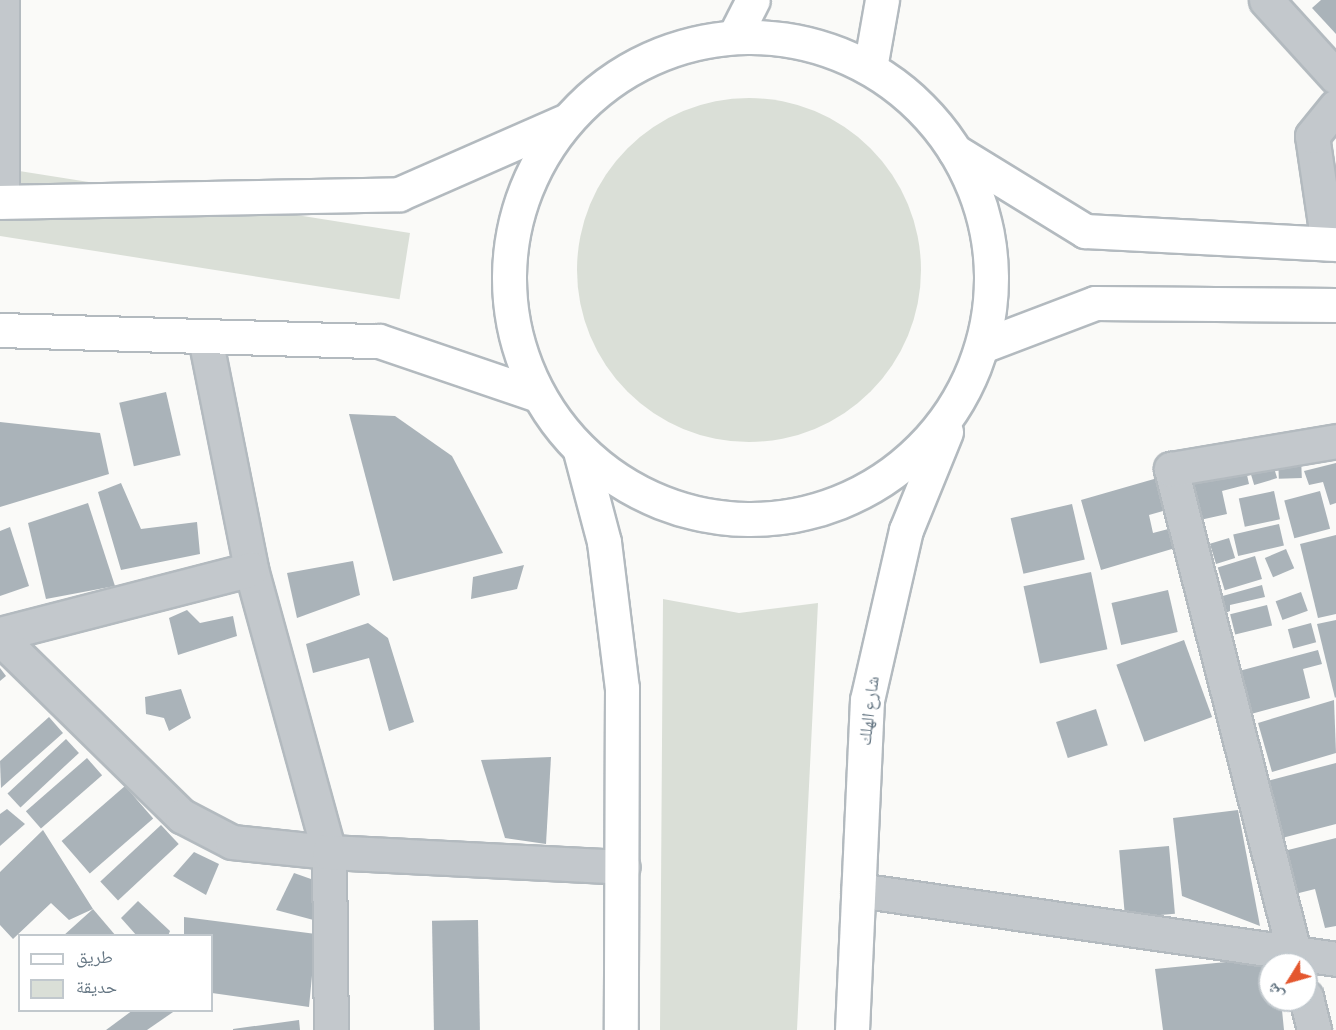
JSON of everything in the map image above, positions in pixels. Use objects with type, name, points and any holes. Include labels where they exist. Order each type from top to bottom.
[{"type":"main road","points":[[735,35],[753,0]]},
{"type":"main road","points":[[870,68],[882,0]]},
{"type":"main road","points":[[957,405],[910,460],[849,500],[780,519],[708,516],[639,493],[580,451],[538,395],[513,327],[508,255],[526,184],[563,122],[605,82],[656,54],[735,35],[815,45],[870,68],[918,104],[955,151],[1085,231],[1332,244]]},
{"type":"main road","points":[[1,202],[399,194],[563,122]]},
{"type":"main road","name":"شارع الهلك","points":[[852,1030],[867,700],[906,530],[982,346],[992,283],[983,215],[955,151]]},
{"type":"main road","points":[[982,346],[1095,303],[1336,305]]},
{"type":"main road","points":[[0,330],[205,338],[379,341],[538,395]]},
{"type":"main road","points":[[580,451],[604,542],[622,688],[621,1030]]},
{"type":"street","points":[[1,202],[2,0]]},
{"type":"street","points":[[1266,0],[1336,77]]},
{"type":"street","points":[[1332,244],[1312,136],[1336,106]]},
{"type":"street","points":[[205,338],[251,569],[329,852],[331,1030]]},
{"type":"street","points":[[1294,952],[1171,469],[1336,441]]},
{"type":"street","points":[[0,636],[251,569]]},
{"type":"street","points":[[0,636],[182,816],[232,842],[329,852],[623,867]]},
{"type":"street","points":[[858,890],[1258,954]]},
{"type":"street","points":[[1318,959],[1336,959]]},
{"type":"street","points":[[1310,1012],[1314,1030]]},
{"type":"green space","points":[[732,98],[766,98],[799,105],[830,118],[871,148],[892,174],[908,204],[918,236],[921,270],[918,304],[908,336],[892,366],[871,392],[830,422],[799,435],[766,442],[732,442],[699,435],[668,422],[640,403],[616,379],[597,351],[584,320],[577,287],[577,253],[584,220],[597,189],[616,161],[640,137],[668,118],[699,105]]},
{"type":"green space","points":[[5,169],[410,233],[400,299],[0,236],[0,201]]},
{"type":"green space","points":[[663,599],[739,613],[818,603],[797,1030],[660,1030]]},
{"type":"building","points":[[1321,0],[1336,0],[1336,34],[1312,8]]},
{"type":"building","points":[[166,392],[181,455],[134,466],[119,403]]},
{"type":"building","points":[[349,414],[395,416],[452,456],[503,553],[393,581]]},
{"type":"building","points":[[0,422],[100,433],[109,474],[0,507]]},
{"type":"building","points":[[1301,455],[1302,478],[1279,479],[1278,456]]},
{"type":"building","points":[[1271,458],[1277,478],[1254,485],[1248,465]]},
{"type":"building","points":[[1336,463],[1336,503],[1330,505],[1323,482],[1309,485],[1304,471]]},
{"type":"building","points":[[1245,466],[1249,484],[1222,491],[1227,514],[1200,520],[1191,478]]},
{"type":"building","points":[[1161,477],[1170,509],[1149,515],[1153,533],[1176,527],[1182,546],[1101,570],[1081,500]]},
{"type":"building","points":[[121,483],[141,529],[197,522],[200,554],[121,570],[98,492]]},
{"type":"building","points":[[1274,491],[1280,519],[1245,527],[1239,498]]},
{"type":"building","points":[[1320,491],[1330,529],[1294,538],[1284,501]]},
{"type":"building","points":[[88,503],[115,586],[46,599],[28,523]]},
{"type":"building","points":[[1072,504],[1085,560],[1023,574],[1011,518]]},
{"type":"building","points":[[1279,524],[1284,545],[1238,556],[1233,535]]},
{"type":"building","points":[[10,527],[29,586],[0,596],[0,531]]},
{"type":"building","points":[[1336,535],[1336,614],[1318,618],[1300,544]]},
{"type":"building","points":[[1229,538],[1235,558],[1216,564],[1210,544]]},
{"type":"building","points":[[1286,549],[1294,568],[1273,577],[1265,558]]},
{"type":"building","points":[[1255,556],[1262,579],[1225,590],[1218,567]]},
{"type":"building","points":[[353,561],[360,595],[297,618],[287,573]]},
{"type":"building","points":[[524,565],[517,589],[471,599],[473,577]]},
{"type":"building","points":[[1091,572],[1107,649],[1040,664],[1024,586]]},
{"type":"building","points":[[1262,585],[1265,597],[1230,605],[1230,611],[1221,615],[1219,597]]},
{"type":"building","points":[[1168,590],[1178,632],[1121,645],[1111,603]]},
{"type":"building","points":[[1301,592],[1308,611],[1282,620],[1276,601]]},
{"type":"building","points":[[1267,605],[1272,625],[1235,635],[1230,614]]},
{"type":"building","points":[[187,610],[200,623],[233,616],[237,636],[178,655],[169,618]]},
{"type":"building","points":[[1336,620],[1336,697],[1335,698],[1317,624]]},
{"type":"building","points":[[368,623],[388,638],[414,722],[389,731],[369,658],[313,673],[306,644]]},
{"type":"building","points":[[1311,623],[1316,642],[1293,649],[1288,629]]},
{"type":"building","points":[[1184,640],[1212,717],[1144,742],[1116,665]]},
{"type":"building","points":[[1318,650],[1322,664],[1303,669],[1310,698],[1251,714],[1239,671]]},
{"type":"building","points":[[0,668],[6,676],[0,681]]},
{"type":"building","points":[[181,689],[191,718],[169,731],[164,718],[146,714],[145,697]]},
{"type":"building","points":[[1334,700],[1336,753],[1272,772],[1258,723]]},
{"type":"building","points":[[1096,709],[1108,745],[1068,758],[1056,722]]},
{"type":"building","points":[[49,717],[63,733],[1,788],[0,761]]},
{"type":"building","points":[[66,739],[79,753],[20,807],[7,794]]},
{"type":"building","points":[[551,757],[546,844],[505,838],[481,760]]},
{"type":"building","points":[[87,758],[102,775],[41,828],[26,811]]},
{"type":"building","points":[[1336,763],[1336,824],[1282,838],[1267,781]]},
{"type":"building","points":[[125,786],[153,818],[90,874],[62,841]]},
{"type":"building","points":[[7,809],[25,824],[0,846],[0,814]]},
{"type":"building","points":[[1238,810],[1260,926],[1182,896],[1173,818]]},
{"type":"building","points":[[161,825],[179,844],[118,901],[100,882]]},
{"type":"building","points":[[43,830],[93,909],[69,920],[51,903],[13,939],[0,925],[0,872]]},
{"type":"building","points":[[1336,838],[1336,926],[1325,928],[1315,889],[1295,894],[1284,851]]},
{"type":"building","points":[[1169,846],[1175,914],[1125,918],[1119,850]]},
{"type":"building","points":[[194,852],[219,864],[206,895],[173,876]]},
{"type":"building","points":[[294,873],[311,879],[321,922],[276,910]]},
{"type":"building","points":[[138,901],[170,931],[169,934],[135,934],[121,918]]},
{"type":"building","points":[[93,909],[114,934],[65,934]]},
{"type":"building","points":[[184,917],[316,934],[309,1007],[213,993],[213,934],[184,934]]},
{"type":"building","points":[[478,920],[480,1030],[434,1030],[432,921]]},
{"type":"building","points":[[1258,959],[1258,1012],[1282,1012],[1284,1030],[1163,1030],[1155,969]]},
{"type":"building","points":[[130,1012],[173,1012],[147,1030],[106,1030]]},
{"type":"building","points":[[299,1020],[300,1030],[233,1030],[233,1029]]}]
